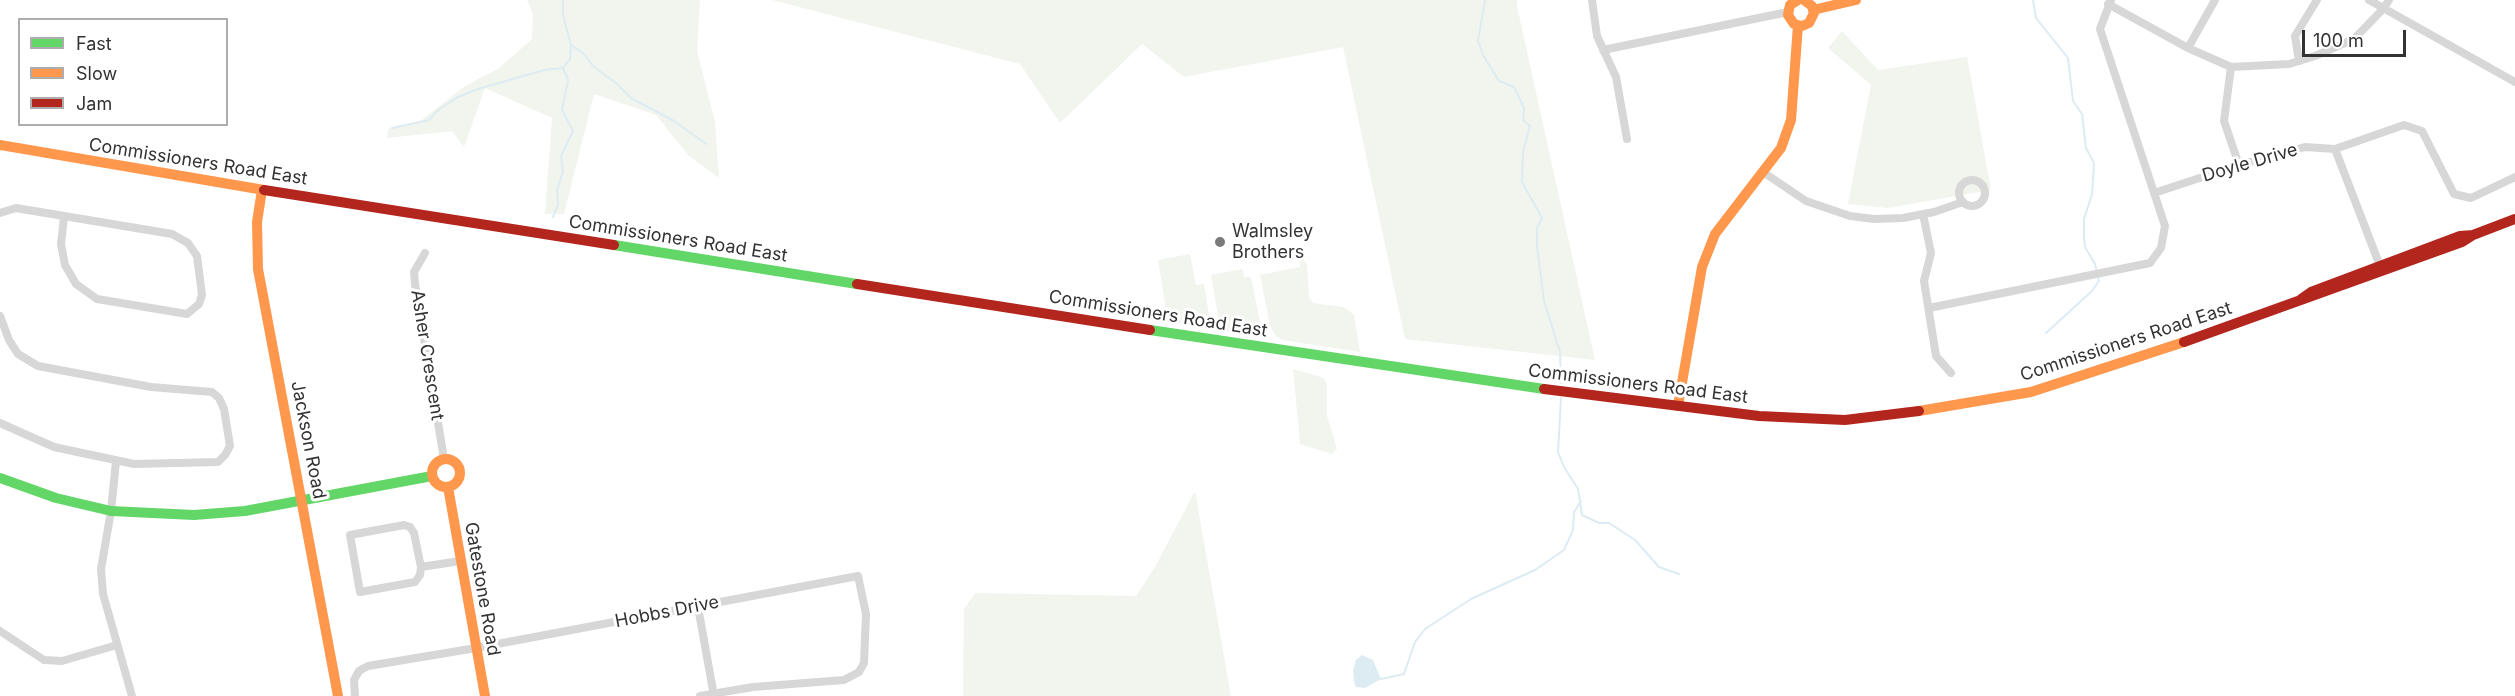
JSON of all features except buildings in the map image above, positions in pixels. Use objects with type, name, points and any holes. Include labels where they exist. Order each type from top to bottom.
[{"type":"main road","points":[[1798,0],[1790,5],[1789,19],[1798,25],[1805,25],[1811,20],[1814,10],[1810,3],[1804,0]]},
{"type":"main road","points":[[1814,10],[1856,0]]},
{"type":"main road","points":[[1678,406],[1704,264],[1715,234],[1781,148],[1791,120],[1798,25]]},
{"type":"main road","name":"Commissioners Road East","points":[[0,146],[262,190],[1366,364],[1641,403],[1759,416],[1845,420],[1938,409],[2031,392],[2157,352],[2301,299],[2313,297],[2463,242],[2473,235],[2515,219]]},
{"type":"main road","name":"Jackson Road","points":[[262,190],[257,222],[258,269],[339,696]]},
{"type":"main road","name":"Commissioners Road East","points":[[2301,299],[2311,292],[2460,236],[2473,235]]},
{"type":"main road","points":[[444,459],[453,461],[460,470],[458,481],[448,487],[439,486],[432,476],[435,465],[444,459]]},
{"type":"main road","points":[[0,478],[56,498],[111,511],[194,515],[245,512],[432,476]]},
{"type":"main road","name":"Gatestone Road","points":[[448,487],[485,696]]},
{"type":"street","points":[[1592,0],[1597,36],[1616,77],[1627,139]]},
{"type":"street","points":[[2188,48],[2215,0]]},
{"type":"street","points":[[2299,61],[2295,36],[2317,0]]},
{"type":"street","points":[[2369,0],[2515,82]]},
{"type":"street","points":[[1929,308],[2150,263],[2161,248],[2164,226],[2100,29],[2110,2],[2188,48],[2231,66],[2289,64],[2354,39],[2389,0]]},
{"type":"street","points":[[1604,50],[1788,12]]},
{"type":"street","points":[[2231,66],[2223,121],[2239,165]]},
{"type":"street","name":"Doyle Drive","points":[[2154,193],[2239,165],[2305,147],[2335,149],[2404,125],[2422,131],[2454,194],[2471,198],[2515,177]]},
{"type":"street","points":[[2335,149],[2380,266]]},
{"type":"street","points":[[1763,172],[1797,196],[1832,212],[1874,219],[1923,214],[1963,202]]},
{"type":"street","points":[[0,213],[16,208],[172,234],[188,243],[197,256],[202,295],[199,304],[187,314],[97,299],[76,284],[65,265],[62,244],[64,217]]},
{"type":"street","points":[[1923,214],[1931,253],[1924,281],[1936,356],[1951,373]]},
{"type":"street","name":"Asher Crescent","points":[[425,253],[414,272],[415,284],[444,459]]},
{"type":"street","points":[[0,316],[9,340],[18,354],[38,366],[151,387],[212,392],[219,398],[224,409],[230,446],[218,462],[134,465],[54,447],[0,423]]},
{"type":"street","points":[[116,461],[111,511],[101,569],[103,594],[132,696]]},
{"type":"street","points":[[404,525],[410,527],[414,533],[421,567],[420,575],[415,582],[360,592],[350,535],[404,525]]},
{"type":"street","points":[[421,567],[460,561]]},
{"type":"street","name":"Hobbs Drive","points":[[355,696],[354,680],[359,672],[368,666],[476,648],[858,576],[866,614],[864,663],[859,672],[844,680],[753,687],[714,695]]},
{"type":"street","points":[[698,607],[714,695],[700,696]]},
{"type":"street","points":[[0,631],[44,660],[62,661],[117,645]]},
{"type":"shaded area","points":[[527,0],[700,0],[697,51],[715,122],[719,178],[689,156],[656,115],[594,94],[564,214],[545,214],[552,118],[485,88],[464,147],[452,131],[387,138],[388,129],[418,123],[465,86],[498,69],[532,39],[533,14]]},
{"type":"shaded area","points":[[772,0],[1517,0],[1595,360],[1405,339],[1343,47],[1184,77],[1142,44],[1060,123],[1020,64]]},
{"type":"shaded area","points":[[1842,31],[1878,70],[1967,57],[1991,190],[1887,208],[1848,204],[1871,85],[1828,48]]},
{"type":"shaded area","points":[[1190,254],[1196,285],[1204,284],[1210,321],[1206,327],[1168,322],[1158,260]]},
{"type":"shaded area","points":[[1300,259],[1303,259],[1307,265],[1309,297],[1313,303],[1344,307],[1354,315],[1360,352],[1282,340],[1276,336],[1270,326],[1260,275],[1300,267]]},
{"type":"shaded area","points":[[1243,269],[1244,277],[1251,277],[1261,326],[1257,334],[1231,333],[1220,328],[1211,275]]},
{"type":"shaded area","points":[[1293,369],[1324,378],[1327,385],[1327,416],[1337,449],[1332,454],[1300,444]]},
{"type":"shaded area","points":[[1195,491],[1231,696],[963,696],[964,609],[975,593],[1136,596],[1155,567]]},
{"type":"shaded area","points":[[1362,655],[1373,660],[1381,679],[1365,688],[1356,687],[1354,682],[1353,670],[1356,660]]},
{"type":"waterway","points":[[392,128],[429,120],[438,110],[458,97],[478,89],[544,70],[563,68],[570,59],[571,45],[563,15],[563,0]]},
{"type":"waterway","points":[[1485,0],[1478,41],[1483,55],[1499,81],[1514,87],[1524,108],[1523,120],[1530,126],[1523,152],[1522,182],[1542,218],[1537,228],[1537,246],[1544,301],[1560,352],[1561,383]]},
{"type":"waterway","points":[[2033,0],[2036,18],[2068,58],[2073,101],[2082,114],[2086,148],[2094,163],[2092,194],[2084,219],[2084,237],[2085,247],[2095,264],[2099,281],[2092,291],[2046,333]]},
{"type":"waterway","points":[[571,45],[583,53],[594,67],[616,83],[631,98],[674,121],[706,144]]},
{"type":"waterway","points":[[553,217],[558,205],[557,190],[563,172],[561,156],[573,131],[562,110],[568,80],[563,68]]},
{"type":"waterway","points":[[1561,398],[1558,452],[1564,467],[1578,489],[1582,515],[1599,523],[1609,523],[1635,540],[1659,567],[1679,574]]},
{"type":"waterway","points":[[1381,679],[1404,674],[1415,642],[1425,629],[1471,599],[1535,570],[1564,550],[1573,530],[1574,512],[1581,501]]},
{"type":"traffic: fast","points":[[614,245],[857,284]]},
{"type":"traffic: fast","points":[[1150,330],[1544,389]]},
{"type":"traffic: fast","points":[[0,478],[56,498],[111,511],[194,515],[245,511],[432,476]]},
{"type":"traffic: slow","points":[[1798,0],[1790,5],[1788,15],[1794,24],[1802,26],[1809,23],[1814,13],[1812,6],[1804,0]]},
{"type":"traffic: slow","points":[[1813,10],[1856,0]]},
{"type":"traffic: slow","points":[[1678,406],[1702,267],[1715,234],[1781,148],[1791,120],[1798,25]]},
{"type":"traffic: slow","points":[[0,145],[264,190]]},
{"type":"traffic: slow","points":[[262,190],[257,222],[258,269],[338,696]]},
{"type":"traffic: slow","points":[[1919,411],[2031,392],[2184,342]]},
{"type":"traffic: slow","points":[[446,459],[456,463],[460,473],[456,483],[446,487],[436,483],[432,473],[436,463],[446,459]]},
{"type":"traffic: slow","points":[[448,487],[485,696]]},
{"type":"traffic: jam","points":[[264,190],[614,245]]},
{"type":"traffic: jam","points":[[2473,235],[2515,219]]},
{"type":"traffic: jam","points":[[2184,342],[2462,242],[2473,235],[2460,236],[2311,292],[2301,299]]},
{"type":"traffic: jam","points":[[857,284],[1150,330]]},
{"type":"traffic: jam","points":[[1544,389],[1759,416],[1845,420],[1919,411]]},
{"type":"place","name":"Walmsley Brothers","points":[[1220,242]]}]
